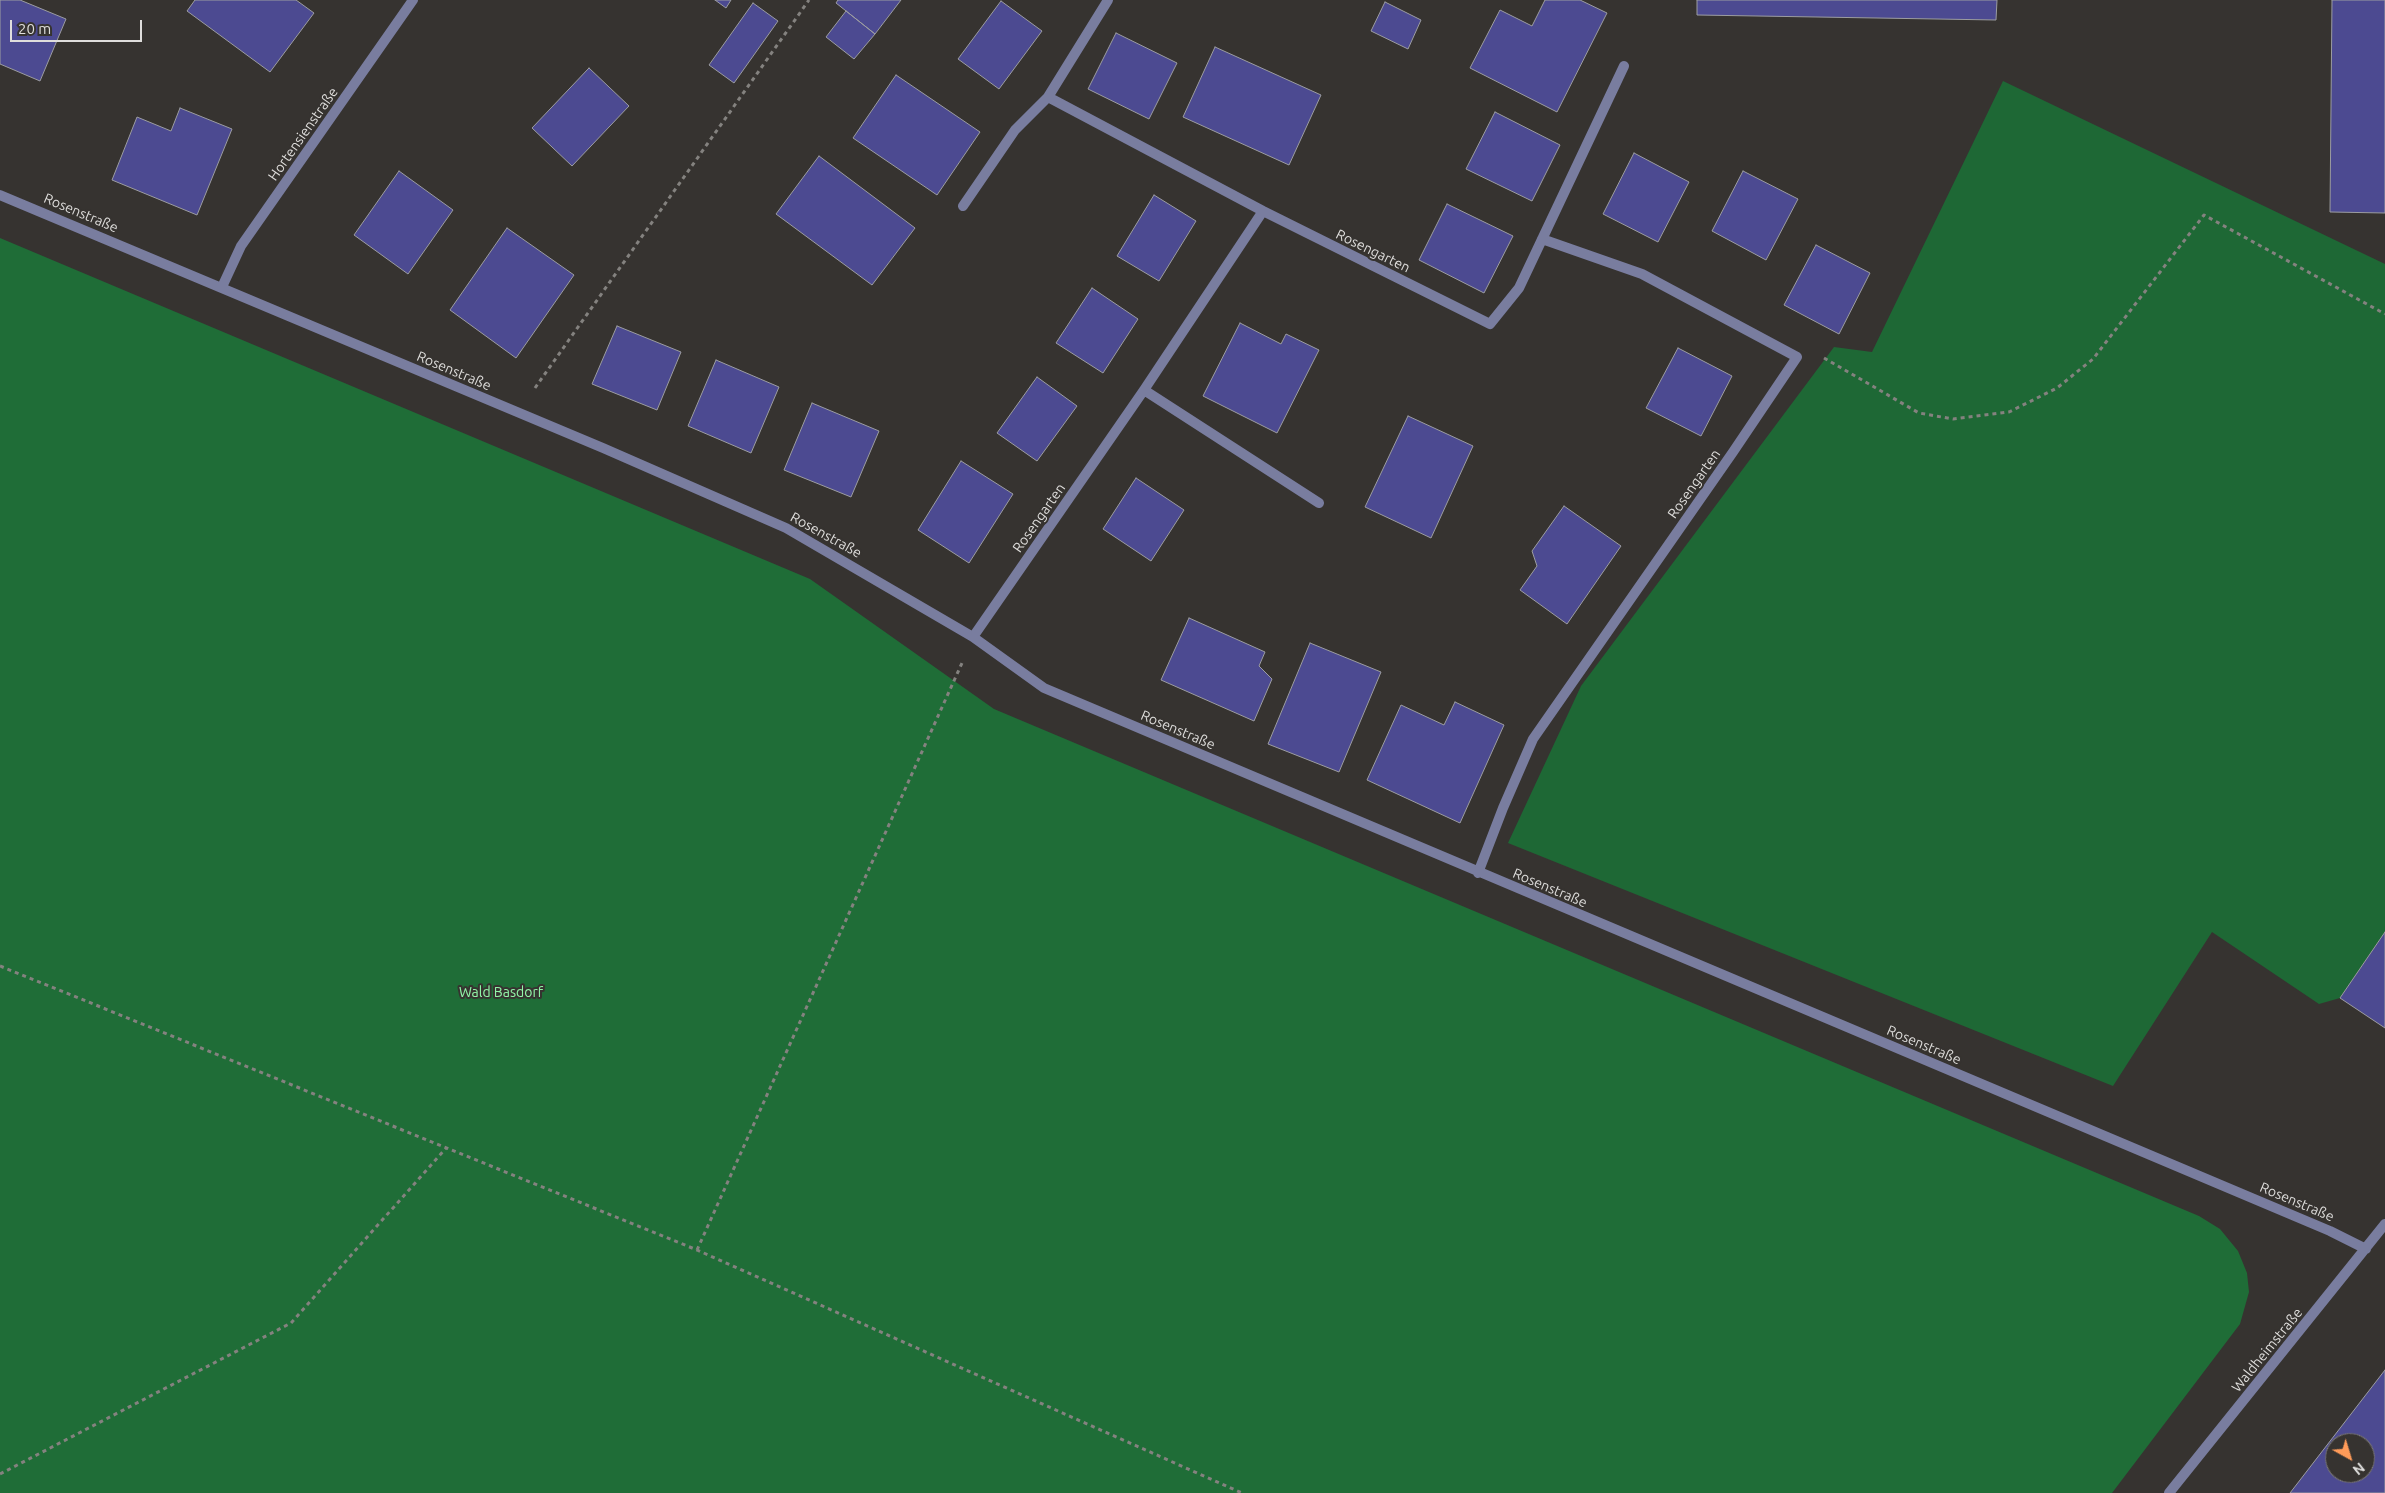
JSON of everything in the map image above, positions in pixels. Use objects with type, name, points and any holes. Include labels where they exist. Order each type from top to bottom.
[{"type":"street","name":"Hortensienstraße","points":[[222,288],[241,246],[413,0]]},
{"type":"street","points":[[963,206],[1015,130],[1048,97],[1108,0]]},
{"type":"street","name":"Rosengarten","points":[[1048,97],[1263,212],[1490,324],[1519,288],[1624,66]]},
{"type":"street","name":"Rosenstraße","points":[[0,195],[786,528],[973,637],[1044,688],[1478,873],[2320,1227],[2366,1249]]},
{"type":"street","name":"Rosengarten","points":[[973,637],[1144,390],[1263,212]]},
{"type":"street","points":[[1542,239],[1642,274],[1796,357]]},
{"type":"street","name":"Rosengarten","points":[[1478,873],[1503,808],[1533,739],[1733,452],[1796,357]]},
{"type":"street","points":[[1144,390],[1319,502]]},
{"type":"street","name":"Waldheimstraße","points":[[2169,1493],[2385,1224]]},
{"type":"path","points":[[517,413],[809,0]]},
{"type":"path","points":[[1796,357],[1820,356],[1919,414],[1953,420],[2008,412],[2057,388],[2093,359],[2204,215],[2385,314]]},
{"type":"path","points":[[696,1250],[973,637]]},
{"type":"path","points":[[0,966],[696,1250],[1242,1493]]},
{"type":"path","points":[[0,1474],[292,1322],[447,1147]]},
{"type":"green space","points":[[2003,81],[2385,264],[2385,932],[2340,998],[2319,1004],[2212,932],[2113,1086],[1508,843],[1581,686],[1834,347],[1872,352]]},
{"type":"green space","name":"Wald Basdorf","points":[[0,238],[810,579],[994,709],[2199,1216],[2220,1229],[2238,1251],[2247,1273],[2249,1292],[2240,1324],[2112,1493],[0,1493]]},
{"type":"building","points":[[0,0],[20,0],[66,19],[40,81],[0,64]]},
{"type":"building","points":[[195,0],[296,0],[314,13],[270,72],[187,11]]},
{"type":"building","points":[[715,0],[731,0],[726,8]]},
{"type":"building","points":[[838,0],[901,0],[875,34],[836,3]]},
{"type":"building","points":[[1545,0],[1580,0],[1607,13],[1557,112],[1470,68],[1500,10],[1532,26]]},
{"type":"building","points":[[1697,0],[1997,0],[1996,20],[1697,15]]},
{"type":"building","points":[[2332,0],[2385,0],[2385,213],[2330,212]]},
{"type":"building","points":[[1001,1],[1042,31],[999,89],[958,59]]},
{"type":"building","points":[[1385,2],[1421,20],[1408,49],[1371,31]]},
{"type":"building","points":[[753,3],[778,21],[734,83],[709,65]]},
{"type":"building","points":[[846,11],[875,34],[854,59],[826,37]]},
{"type":"building","points":[[1116,33],[1177,63],[1149,119],[1088,89]]},
{"type":"building","points":[[1215,47],[1321,95],[1289,165],[1183,117]]},
{"type":"building","points":[[589,68],[629,106],[572,166],[532,128]]},
{"type":"building","points":[[896,75],[980,132],[937,195],[853,138]]},
{"type":"building","points":[[180,108],[232,129],[197,215],[112,180],[137,117],[171,131]]},
{"type":"building","points":[[1495,112],[1560,145],[1532,201],[1466,169]]},
{"type":"building","points":[[1634,153],[1689,182],[1658,242],[1603,214]]},
{"type":"building","points":[[819,156],[915,228],[872,285],[776,214]]},
{"type":"building","points":[[399,171],[453,210],[408,274],[354,235]]},
{"type":"building","points":[[1743,171],[1798,199],[1766,260],[1712,231]]},
{"type":"building","points":[[1154,195],[1196,221],[1159,281],[1117,256]]},
{"type":"building","points":[[1447,204],[1513,236],[1484,293],[1419,260]]},
{"type":"building","points":[[507,228],[574,275],[516,358],[450,310]]},
{"type":"building","points":[[1816,245],[1870,273],[1839,334],[1784,305]]},
{"type":"building","points":[[1092,288],[1138,319],[1103,373],[1056,343]]},
{"type":"building","points":[[1240,323],[1281,344],[1286,334],[1319,350],[1277,433],[1203,396]]},
{"type":"building","points":[[617,326],[681,352],[657,410],[592,384]]},
{"type":"building","points":[[1678,348],[1732,376],[1701,436],[1646,408]]},
{"type":"building","points":[[716,360],[779,387],[751,453],[688,426]]},
{"type":"building","points":[[1037,377],[1077,406],[1037,461],[997,433]]},
{"type":"building","points":[[812,403],[879,431],[851,497],[784,470]]},
{"type":"building","points":[[1408,416],[1473,446],[1431,538],[1365,507]]},
{"type":"building","points":[[961,461],[1013,494],[969,563],[918,530]]},
{"type":"building","points":[[1136,478],[1184,510],[1151,561],[1103,529]]},
{"type":"building","points":[[1564,506],[1621,546],[1567,624],[1520,590],[1537,566],[1532,551]]},
{"type":"building","points":[[1189,618],[1265,652],[1259,666],[1272,679],[1254,721],[1161,680]]},
{"type":"building","points":[[1310,643],[1381,672],[1339,772],[1268,744]]},
{"type":"building","points":[[1455,702],[1504,725],[1460,823],[1367,780],[1401,705],[1444,725]]},
{"type":"building","points":[[2385,932],[2385,1028],[2340,998]]},
{"type":"building","points":[[2385,1370],[2385,1493],[2290,1493],[2325,1448],[2325,1483],[2375,1483],[2375,1433],[2336,1433]]}]
